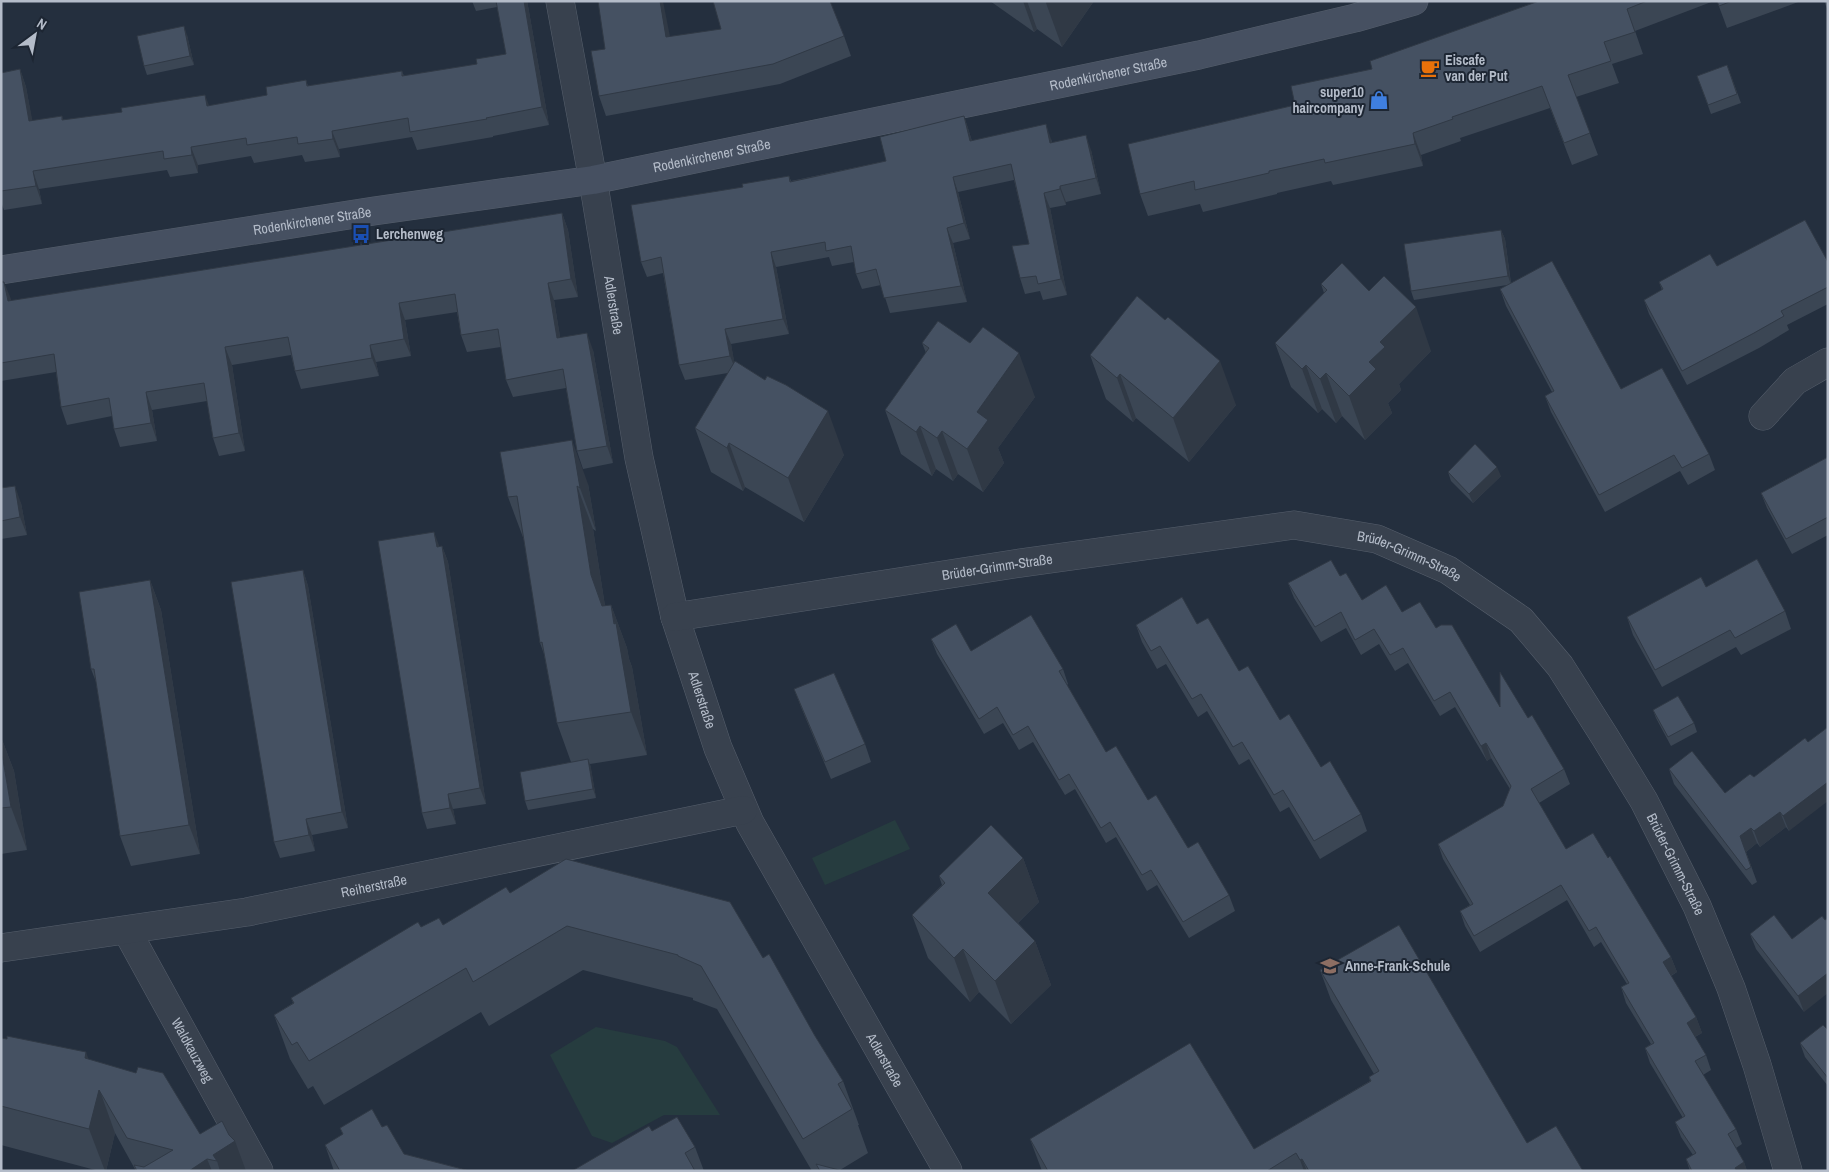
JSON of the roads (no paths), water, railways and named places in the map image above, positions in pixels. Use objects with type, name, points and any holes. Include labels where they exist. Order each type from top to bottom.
[{"type":"main road","name":"Rodenkirchener Straße","points":[[1,270],[374,211],[593,180],[1189,57],[1355,18],[1414,1]]},
{"type":"street","points":[[560,1],[593,180]]},
{"type":"street","name":"Adlerstraße","points":[[593,180],[639,458],[675,617],[718,748],[743,810],[948,1171]]},
{"type":"street","points":[[1763,416],[1795,381],[1828,362]]},
{"type":"street","name":"Brüder-Grimm-Straße","points":[[675,617],[1014,564],[1294,525],[1377,539],[1448,570],[1521,620],[1560,666],[1644,801],[1697,906],[1731,988],[1757,1064],[1788,1171]]},
{"type":"street","name":"Reiherstraße","points":[[1,948],[248,912],[743,810]]},
{"type":"street","name":"Waldkauzweg","points":[[127,931],[259,1171]]},
{"type":"place","name":"Eiscafe van der Put","points":[[1430,68]]},
{"type":"place","name":"super10 haircompany","points":[[1379,100]]},
{"type":"place","name":"Lerchenweg","points":[[361,234]]},
{"type":"place","name":"Anne-Frank-Schule","points":[[1330,966]]}]
